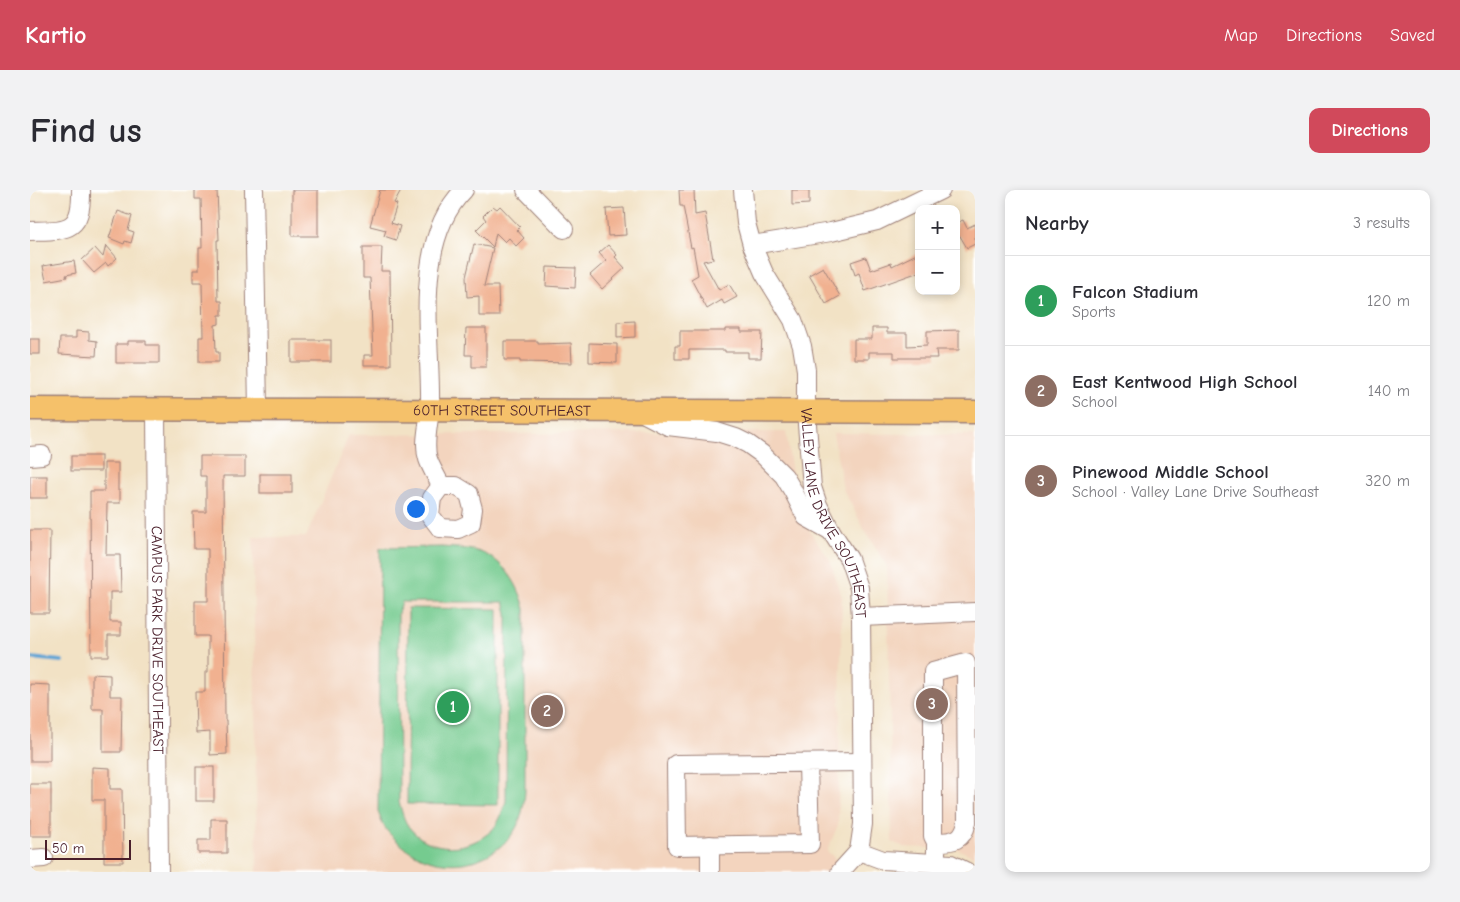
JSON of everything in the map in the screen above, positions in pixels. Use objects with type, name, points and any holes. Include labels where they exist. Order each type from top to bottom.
[{"type":"main road","name":"60TH STREET SOUTHEAST","points":[[30,409],[975,412]]},
{"type":"street","points":[[30,231],[60,230],[72,226],[78,217],[81,205],[81,190]]},
{"type":"street","points":[[254,190],[258,409]]},
{"type":"street","points":[[441,486],[427,458],[430,409],[428,296],[434,242],[443,219],[455,199],[464,190]]},
{"type":"street","points":[[526,190],[564,228]]},
{"type":"street","name":"VALLEY LANE DRIVE SOUTHEAST","points":[[743,190],[746,223],[752,245],[764,273],[793,320],[802,346],[806,370],[806,412],[812,487],[831,532],[848,559],[859,588],[861,617],[863,824],[859,851]]},
{"type":"street","points":[[752,245],[831,232],[877,221],[941,190]]},
{"type":"street","name":"CAMPUS PARK DRIVE SOUTHEAST","points":[[156,409],[159,872]]},
{"type":"street","points":[[638,411],[668,426],[717,432],[748,444],[762,454],[784,476],[806,518],[831,532]]},
{"type":"street","points":[[861,617],[975,612]]},
{"type":"street","points":[[936,842],[954,842],[965,832],[967,822],[971,660],[933,672],[933,836],[936,842],[936,863]]},
{"type":"street","points":[[808,763],[810,844],[677,846],[676,764],[862,762]]},
{"type":"street","points":[[710,845],[710,872]]},
{"type":"street","points":[[840,872],[859,851],[883,860],[951,864],[967,872]]},
{"type":"shaded area","points":[[786,432],[798,514],[830,560],[842,597],[838,825],[827,851],[849,872],[257,872],[253,537],[306,537],[349,435]]},
{"type":"shaded area","points":[[833,433],[975,435],[975,857],[957,849],[904,847],[892,842],[887,566],[864,529],[843,489]]},
{"type":"green space","points":[[441,547],[480,552],[497,561],[510,575],[519,591],[525,609],[525,791],[523,809],[517,827],[510,837],[484,857],[469,862],[454,864],[439,862],[424,858],[409,850],[388,832],[378,812],[380,548]],"holes":[[[402,602],[504,602],[507,613],[506,801],[498,823],[484,837],[462,846],[450,847],[427,842],[408,826],[403,817],[399,801],[398,613]]]},
{"type":"green space","points":[[408,608],[498,609],[498,805],[407,804]]},
{"type":"building","points":[[195,190],[217,190],[219,240],[217,240],[218,301],[222,301],[222,315],[219,315],[219,324],[215,325],[216,352],[219,352],[219,362],[199,362],[199,337],[203,337],[202,282],[193,282],[193,270],[199,270],[199,248],[202,248],[201,199],[195,199]]},
{"type":"building","points":[[292,190],[318,190],[318,236],[292,236]]},
{"type":"building","points":[[380,190],[401,190],[394,203],[397,204],[391,223],[400,226],[396,240],[384,236],[386,230],[370,226]]},
{"type":"building","points":[[679,190],[694,190],[695,215],[705,213],[713,259],[703,261],[719,290],[729,284],[737,297],[724,304],[722,300],[707,309],[691,279],[698,275],[683,206],[680,206]]},
{"type":"building","points":[[792,190],[809,190],[809,204],[792,205]]},
{"type":"building","points":[[493,206],[497,209],[500,206],[520,227],[517,230],[524,238],[516,246],[509,238],[505,242],[496,233],[493,247],[476,230],[486,220],[483,216]]},
{"type":"building","points":[[624,208],[626,235],[608,236],[606,209]]},
{"type":"building","points":[[118,211],[132,216],[128,230],[134,232],[131,243],[125,241],[124,244],[109,238]]},
{"type":"building","points":[[963,220],[967,228],[975,224],[975,244],[967,248],[960,236],[960,221]]},
{"type":"building","points":[[474,244],[493,248],[484,286],[498,286],[499,316],[479,316],[479,296],[467,297],[466,277]]},
{"type":"building","points":[[106,245],[117,258],[108,266],[106,263],[94,273],[82,260],[95,248],[103,257]]},
{"type":"building","points":[[608,245],[617,255],[615,257],[625,268],[602,289],[590,275],[606,261],[599,253]]},
{"type":"building","points":[[363,247],[382,247],[381,271],[390,271],[391,365],[364,365],[364,355],[373,355],[370,278],[363,278]]},
{"type":"building","points":[[915,255],[915,273],[865,291],[859,273],[855,275],[851,262],[866,257],[871,270],[891,263],[892,266]]},
{"type":"building","points":[[74,261],[76,273],[66,275],[67,277],[46,281],[43,266]]},
{"type":"building","points":[[547,267],[576,268],[575,288],[546,286]]},
{"type":"building","points":[[823,267],[840,296],[826,304],[809,275]]},
{"type":"building","points":[[635,321],[635,337],[617,338],[617,322]]},
{"type":"building","points":[[466,328],[486,328],[486,367],[472,367],[472,355],[465,355]]},
{"type":"building","points":[[872,328],[887,328],[887,333],[907,333],[907,346],[927,345],[927,331],[959,330],[959,350],[936,350],[937,358],[894,358],[894,352],[869,352],[869,359],[854,359],[854,339],[872,339]]},
{"type":"building","points":[[725,329],[741,329],[741,332],[762,332],[761,358],[748,358],[748,352],[689,350],[689,359],[675,359],[675,346],[680,346],[680,331],[725,331]]},
{"type":"building","points":[[76,331],[89,332],[89,340],[97,341],[96,356],[59,354],[60,338],[76,338]]},
{"type":"building","points":[[30,339],[40,339],[40,354],[30,354]]},
{"type":"building","points":[[291,340],[331,340],[331,362],[291,362]]},
{"type":"building","points":[[128,341],[146,341],[146,345],[159,345],[159,363],[116,363],[116,344],[128,344]]},
{"type":"building","points":[[504,341],[538,341],[538,344],[571,343],[572,363],[504,360]]},
{"type":"building","points":[[589,343],[617,344],[617,363],[589,362]]},
{"type":"building","points":[[71,456],[101,456],[101,471],[71,471]]},
{"type":"building","points":[[200,456],[245,456],[245,476],[223,476],[225,720],[227,754],[210,755],[210,732],[196,733],[195,692],[205,692],[205,672],[208,672],[208,636],[195,636],[195,601],[208,601],[208,549],[194,549],[193,512],[206,512],[206,476],[200,476]]},
{"type":"building","points":[[104,463],[118,463],[120,503],[107,503],[106,555],[120,555],[121,592],[110,592],[110,622],[121,622],[121,635],[108,635],[108,656],[91,656],[90,491],[104,491]]},
{"type":"building","points":[[260,474],[292,474],[292,493],[260,493]]},
{"type":"building","points":[[30,476],[47,476],[47,498],[30,498]]},
{"type":"building","points":[[30,530],[50,530],[49,613],[30,613]]},
{"type":"building","points":[[92,674],[110,675],[110,696],[122,696],[121,752],[103,752],[103,709],[92,709]]},
{"type":"building","points":[[30,684],[50,685],[50,761],[30,761]]},
{"type":"building","points":[[92,767],[110,768],[110,789],[122,789],[123,862],[104,862],[104,800],[92,800]]},
{"type":"building","points":[[196,767],[214,767],[214,801],[196,801]]},
{"type":"building","points":[[30,784],[51,784],[51,836],[30,836]]},
{"type":"building","points":[[211,819],[227,819],[227,853],[198,853],[198,840],[211,840]]},
{"type":"waterway","points":[[30,658],[62,661]]},
{"type":"place","name":"Pinewood Middle School","points":[[932,704]]},
{"type":"place","name":"Falcon Stadium","points":[[453,707]]},
{"type":"place","name":"East Kentwood High School","points":[[547,711]]}]
